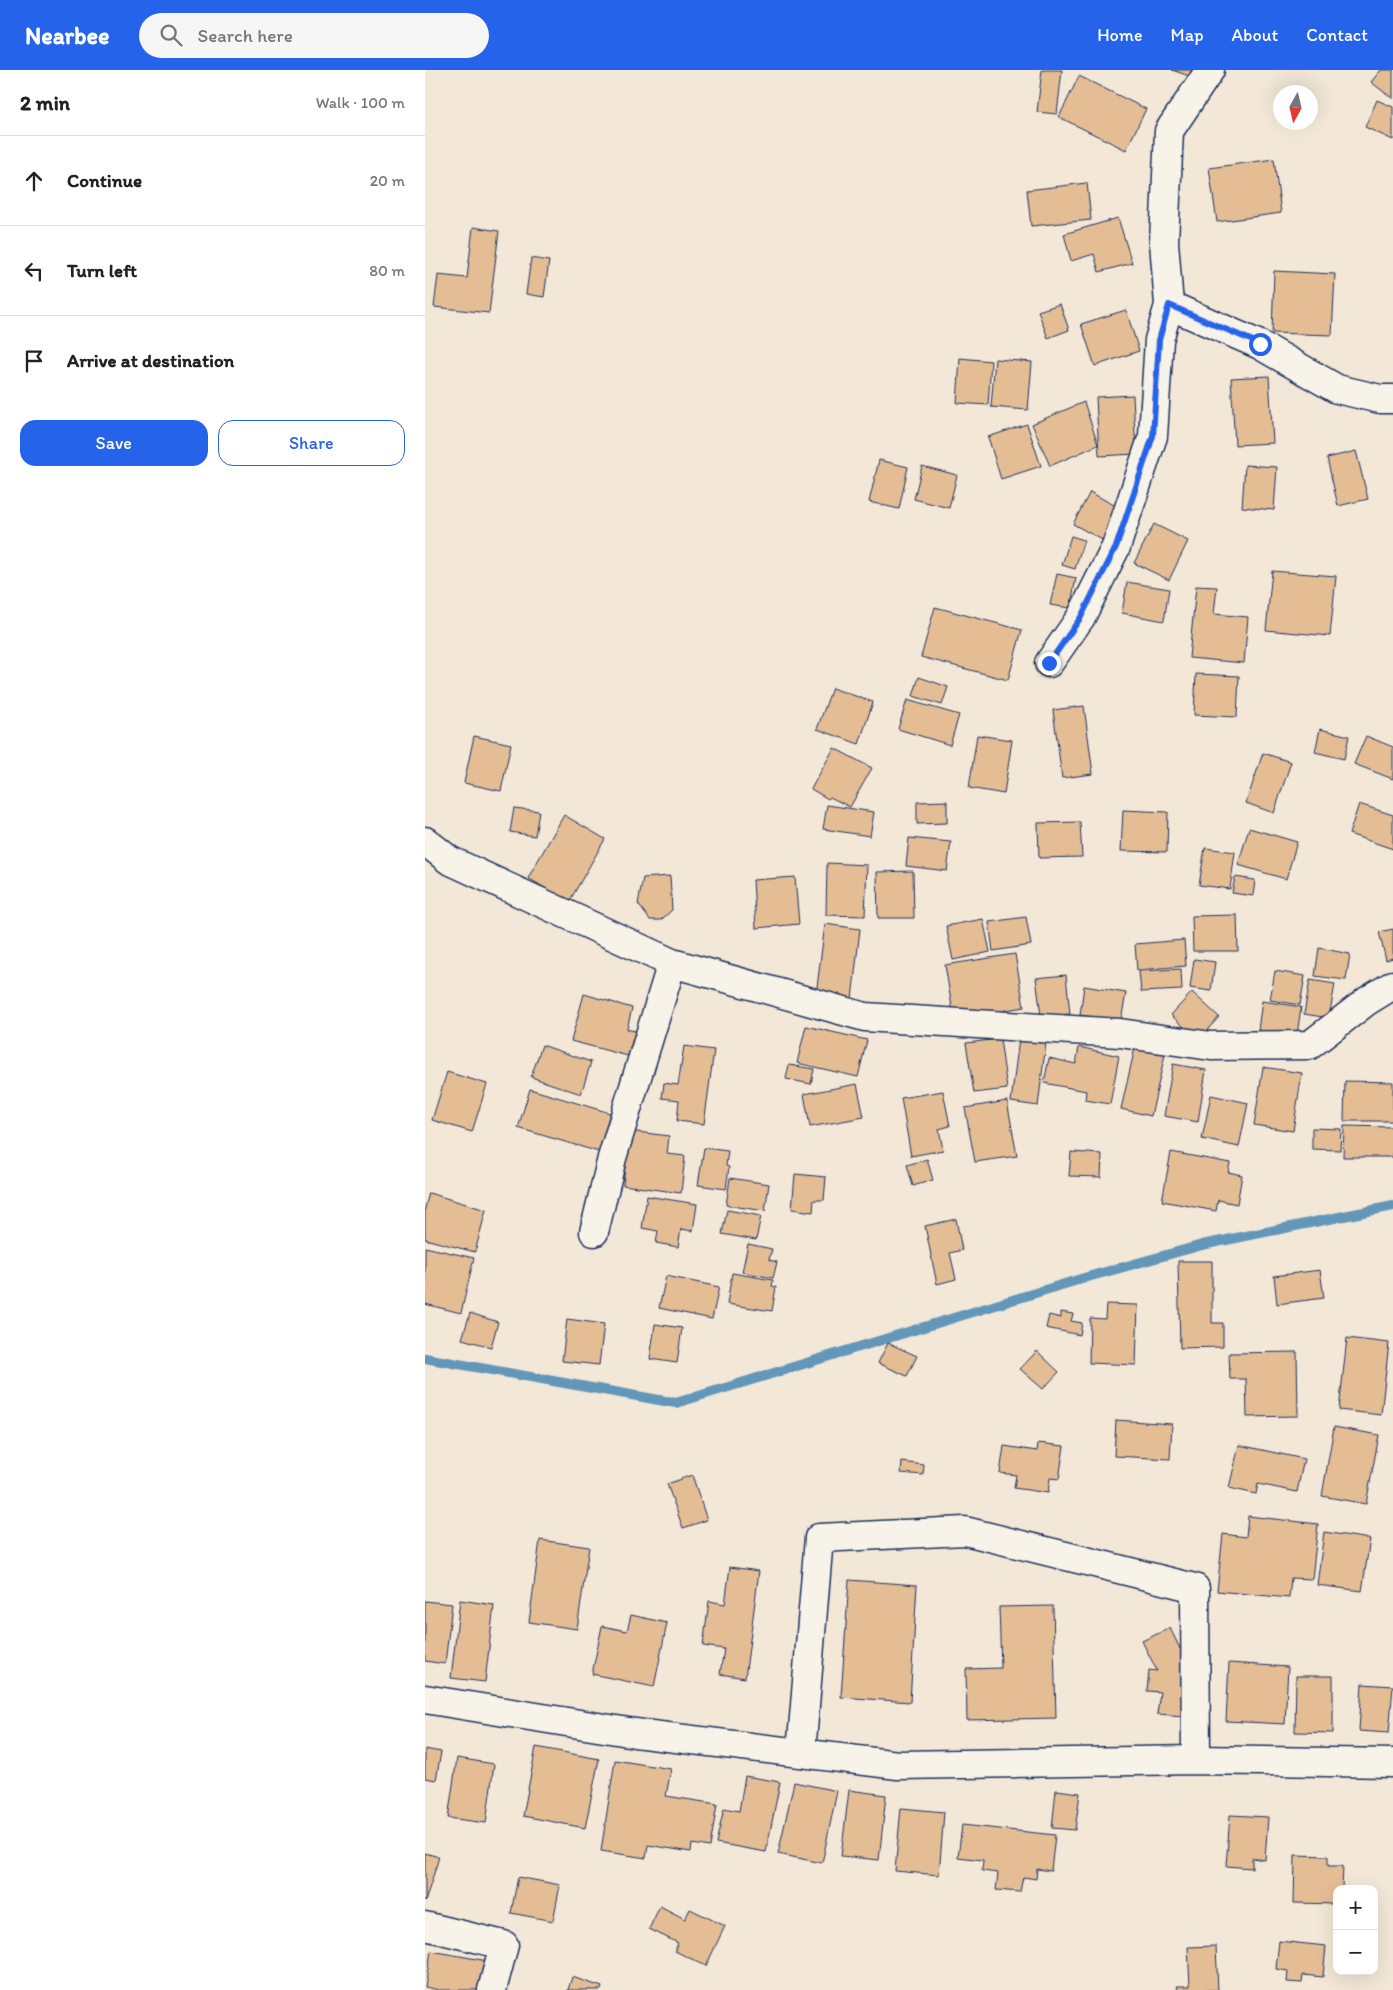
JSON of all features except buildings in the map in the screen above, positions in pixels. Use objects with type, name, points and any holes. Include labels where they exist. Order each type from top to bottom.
[{"type":"street","points":[[1049,663],[1081,617],[1116,547],[1153,436],[1159,340],[1169,305],[1164,242],[1169,131],[1210,70]]},
{"type":"street","points":[[1169,305],[1260,344],[1337,389],[1380,399],[1393,398]]},
{"type":"street","points":[[425,841],[449,860],[672,963],[865,1018],[1120,1034],[1211,1046],[1310,1045],[1367,1001],[1393,985]]},
{"type":"street","points":[[594,1232],[611,1158],[672,963]]},
{"type":"street","points":[[801,1753],[819,1538],[965,1531],[1195,1588],[1196,1760]]},
{"type":"street","points":[[425,1699],[635,1733],[897,1765],[1196,1760],[1393,1763]]},
{"type":"street","points":[[425,1926],[504,1945],[492,1990]]},
{"type":"waterway","points":[[425,1358],[676,1403],[1084,1278],[1202,1245],[1393,1206]]},
{"type":"route","points":[[1049,663],[1081,617],[1116,547],[1153,436],[1159,340],[1169,305],[1260,344]]}]
